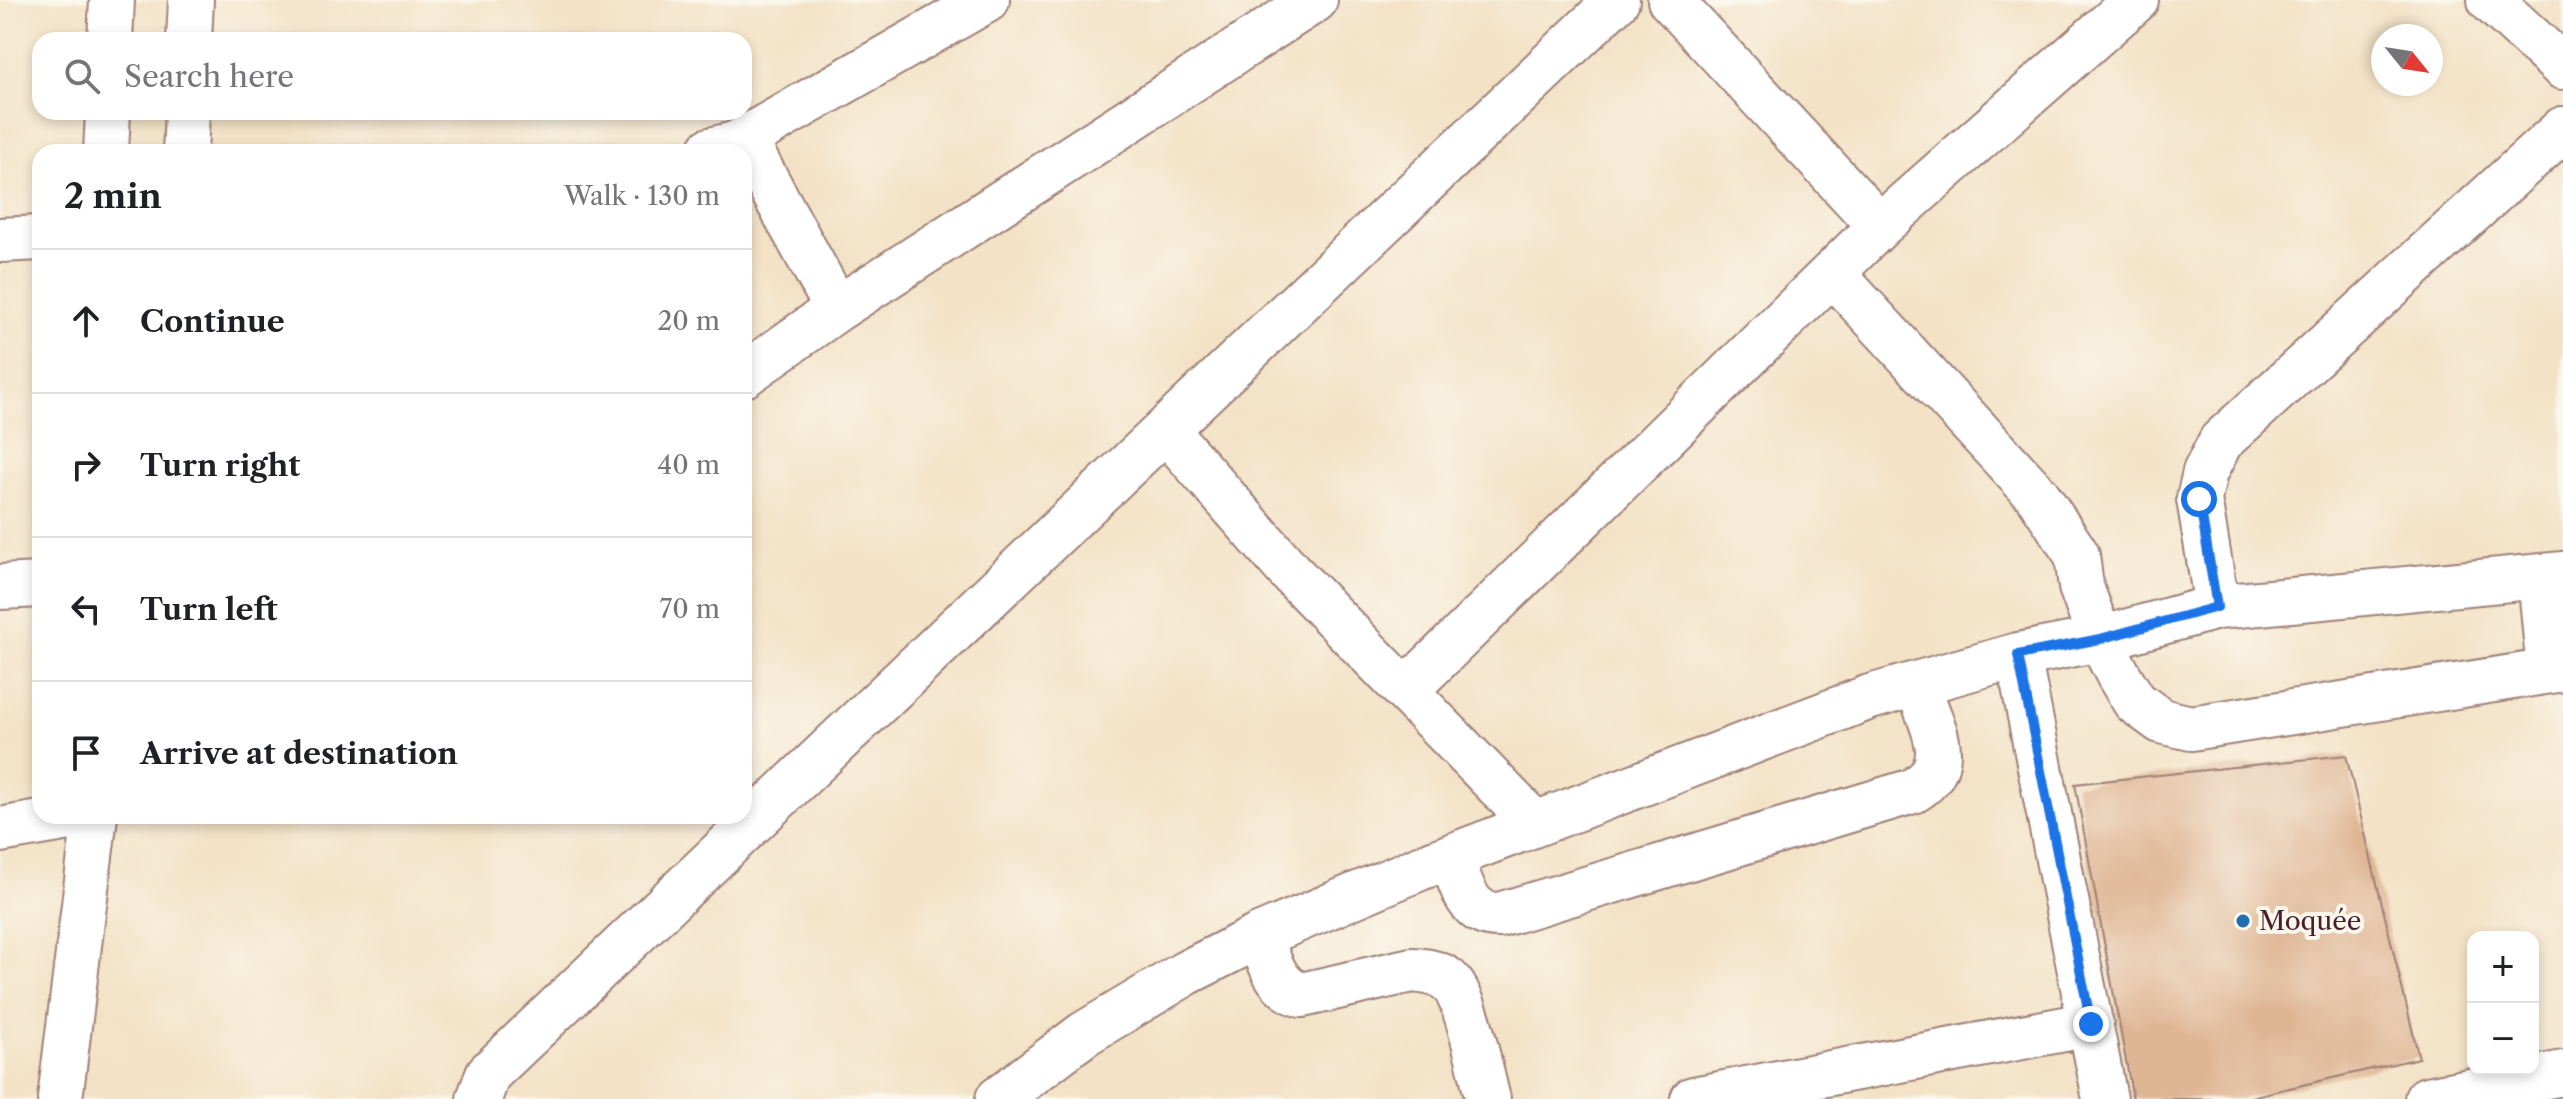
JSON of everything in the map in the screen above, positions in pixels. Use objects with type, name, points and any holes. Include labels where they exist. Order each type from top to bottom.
[{"type":"street","points":[[110,32],[112,0]]},
{"type":"street","points":[[189,32],[191,0]]},
{"type":"street","points":[[728,144],[987,0]]},
{"type":"street","points":[[752,369],[837,309],[1315,0]]},
{"type":"street","points":[[752,823],[1617,0]]},
{"type":"street","points":[[1670,0],[1880,226]]},
{"type":"street","points":[[1406,690],[1880,226],[2136,0]]},
{"type":"street","points":[[2490,0],[2563,67]]},
{"type":"street","points":[[106,144],[108,120]]},
{"type":"street","points":[[185,144],[187,120]]},
{"type":"street","points":[[2217,607],[2199,499],[2205,472],[2221,441],[2563,129]]},
{"type":"street","points":[[752,155],[837,309]]},
{"type":"street","points":[[0,240],[32,238]]},
{"type":"street","points":[[998,1099],[1084,1034],[1186,973],[1259,936],[1451,856],[1870,697],[2018,655],[2100,639],[2217,607],[2551,575],[2556,670],[2191,728],[2161,721],[2135,702],[2119,676],[2100,639],[2081,587],[2077,555],[2038,496],[1832,273]]},
{"type":"street","points":[[1166,430],[1290,572],[1535,824]]},
{"type":"street","points":[[0,587],[32,585]]},
{"type":"street","points":[[2018,655],[2105,1099]]},
{"type":"street","points":[[1451,856],[1473,907],[1488,916],[1499,915],[1913,791],[1933,775],[1941,753],[1917,684]]},
{"type":"street","points":[[0,830],[35,824]]},
{"type":"street","points":[[60,1099],[94,824]]},
{"type":"street","points":[[479,1099],[488,1074],[751,824]]},
{"type":"street","points":[[1259,936],[1280,984],[1290,992],[1302,995],[1412,970],[1446,978],[1460,993],[1488,1099]]},
{"type":"street","points":[[1693,1099],[2091,1024]]},
{"type":"street","points":[[2427,1099],[2542,1084]]},
{"type":"building","name":"Moquée","points":[[2346,755],[2419,1058],[2242,1099],[2133,1099],[2075,784]]},
{"type":"place","name":"Moquée","points":[[2243,921]]},
{"type":"route","points":[[2091,1024],[2018,655],[2100,639],[2217,607],[2199,499]]}]
